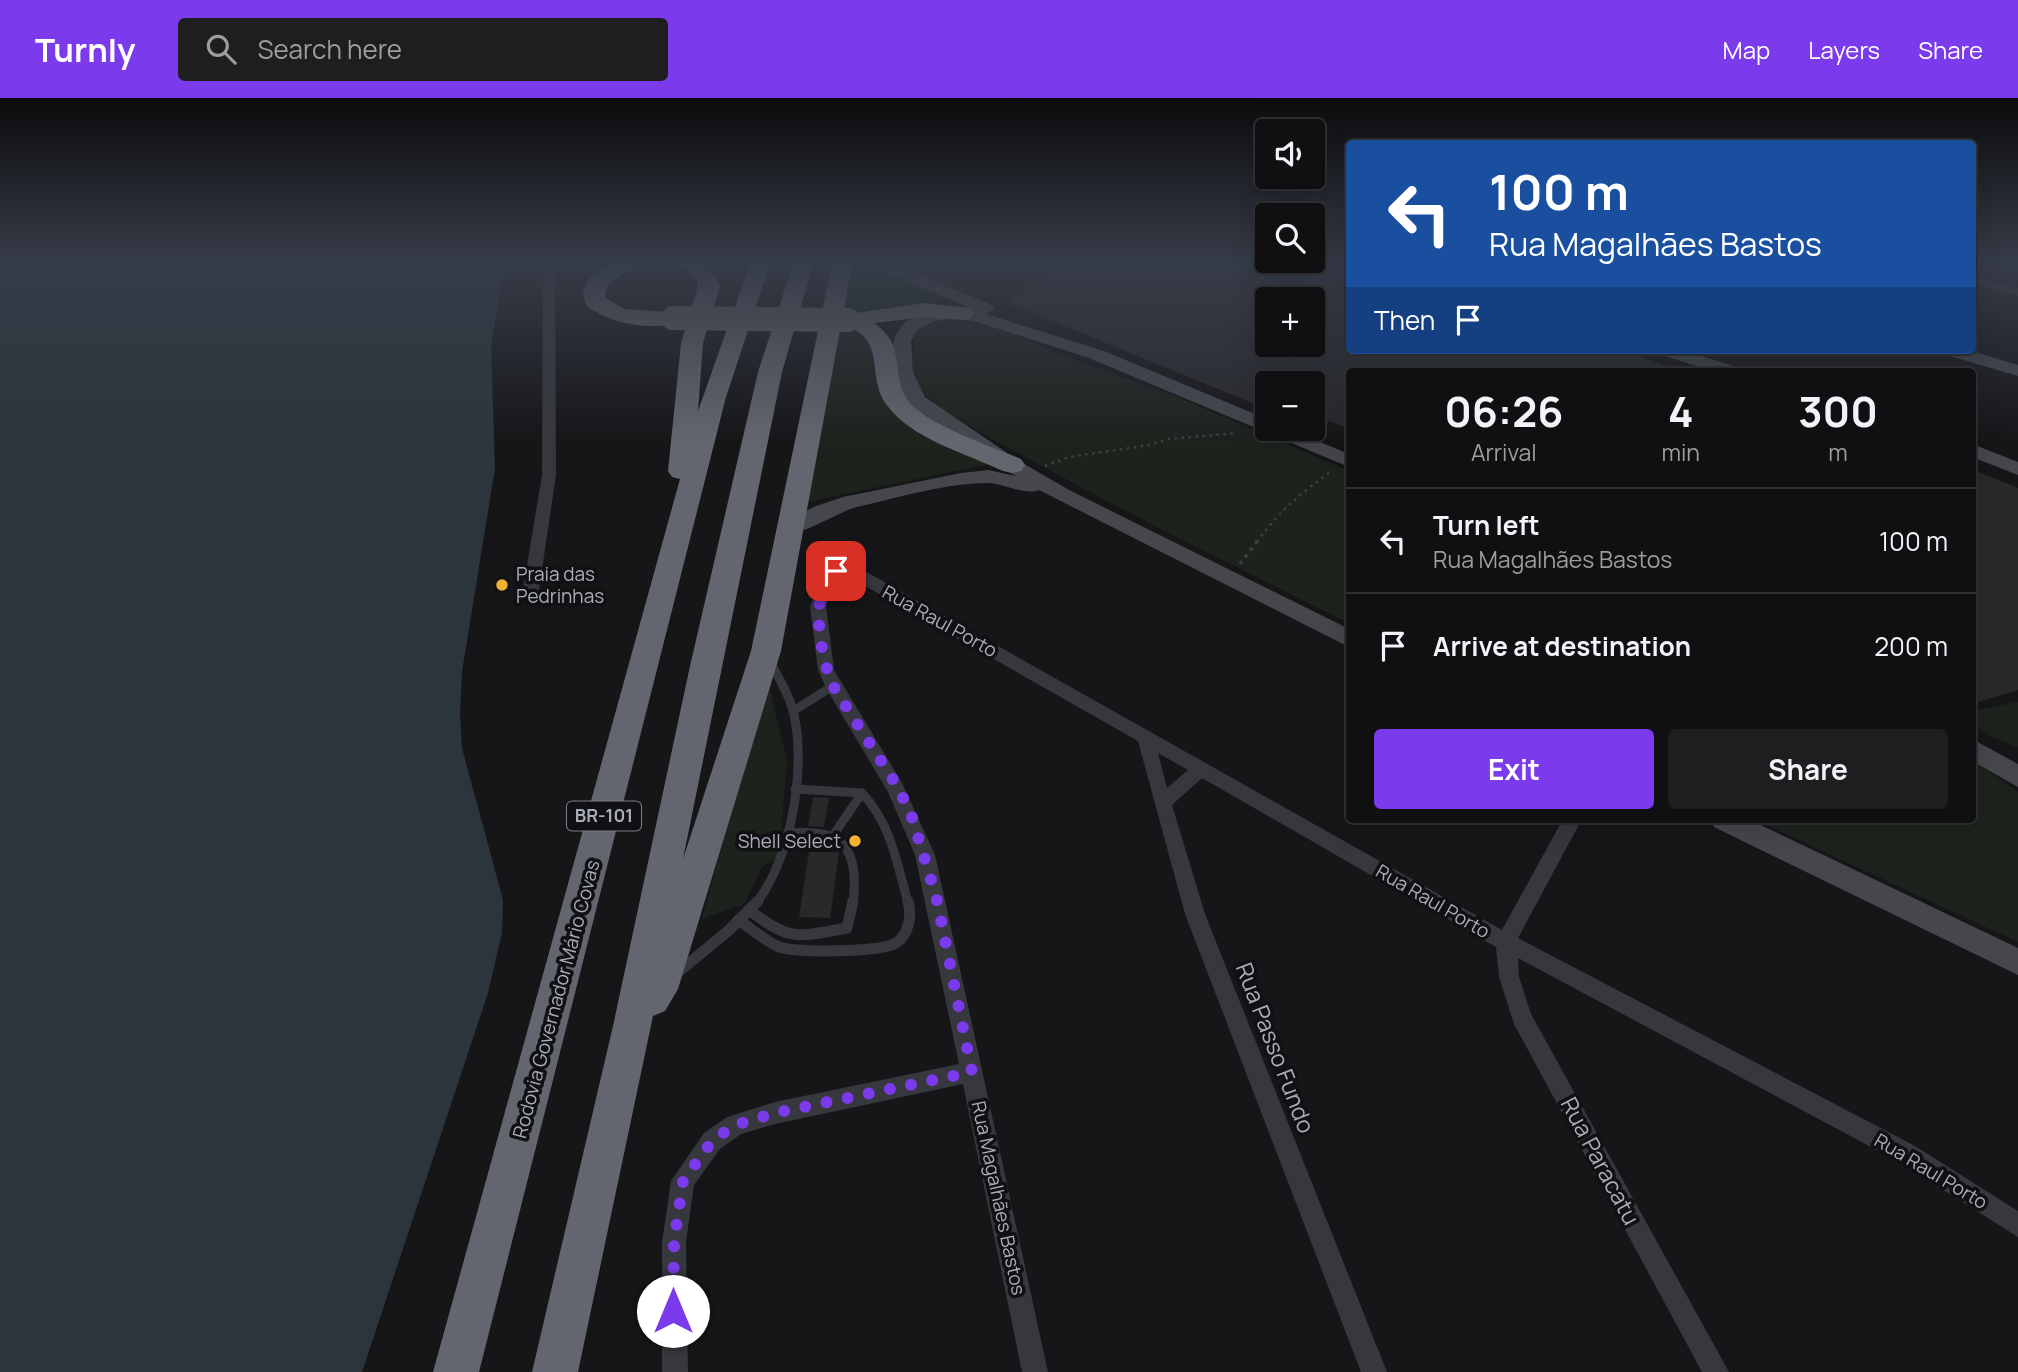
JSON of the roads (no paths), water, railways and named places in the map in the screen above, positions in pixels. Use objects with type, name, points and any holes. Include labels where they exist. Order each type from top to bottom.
[{"type":"highway","points":[[681,522],[681,466],[692,343],[699,323]]},
{"type":"highway","name":"Rodovia Governador Mário Covas","points":[[456,1372],[714,397],[740,323]]},
{"type":"highway","points":[[555,1372],[632,1026],[705,666],[771,372],[785,323]]},
{"type":"highway","points":[[632,1026],[659,989],[766,651],[830,323]]},
{"type":"highway","points":[[857,323],[875,332],[883,341],[889,381],[902,409],[916,420],[1020,470]]},
{"type":"main road","points":[[916,323],[909,327],[902,337],[901,360],[907,386],[918,401],[934,414],[1064,496],[1346,638]]},
{"type":"main road","points":[[992,323],[1057,346],[1098,355]]},
{"type":"main road","points":[[1022,323],[1255,421]]},
{"type":"main road","points":[[1677,354],[1721,368]]},
{"type":"main road","points":[[1962,354],[2018,371]]},
{"type":"main road","points":[[1302,441],[1346,460]]},
{"type":"main road","points":[[1976,452],[2018,469]]},
{"type":"main road","points":[[789,528],[823,511],[850,502],[961,479],[988,476],[1010,479],[1064,496]]},
{"type":"main road","points":[[1976,751],[2015,773]]},
{"type":"main road","points":[[1731,823],[2018,962]]},
{"type":"street","points":[[531,590],[549,475],[549,323]]},
{"type":"street","name":"Rua Magalhães Bastos","points":[[851,570],[842,569],[830,575],[818,606],[825,670],[897,786],[911,814],[936,896],[1035,1372]]},
{"type":"street","name":"Rua Raul Porto","points":[[851,570],[1506,942],[1907,1154],[2018,1225]]},
{"type":"street","name":"Rua Passo Fundo","points":[[1145,736],[1195,914],[1374,1372]]},
{"type":"street","points":[[1162,803],[1202,768]]},
{"type":"street","points":[[1506,942],[1571,823]]},
{"type":"street","name":"Rua Paracatu","points":[[1506,942],[1509,977],[1521,1017],[1716,1372]]},
{"type":"street","points":[[675,1372],[674,1242],[683,1181],[712,1141],[735,1125],[775,1113],[972,1072]]},
{"type":"lane","points":[[659,989],[749,911],[772,881],[788,844],[794,789],[793,711],[766,651]]},
{"type":"lane","points":[[793,711],[833,686]]},
{"type":"lane","points":[[738,920],[780,947],[847,951],[894,944],[907,931],[910,908],[887,827],[876,808],[862,793],[794,789]]},
{"type":"lane","points":[[832,837],[862,793]]},
{"type":"lane","points":[[749,911],[777,931],[802,936],[847,928],[854,910],[855,877],[848,852],[832,837],[788,832]]},
{"type":"place","name":"Praia das Pedrinhas","points":[[502,585]]},
{"type":"place","name":"Shell Select","points":[[855,841]]}]
